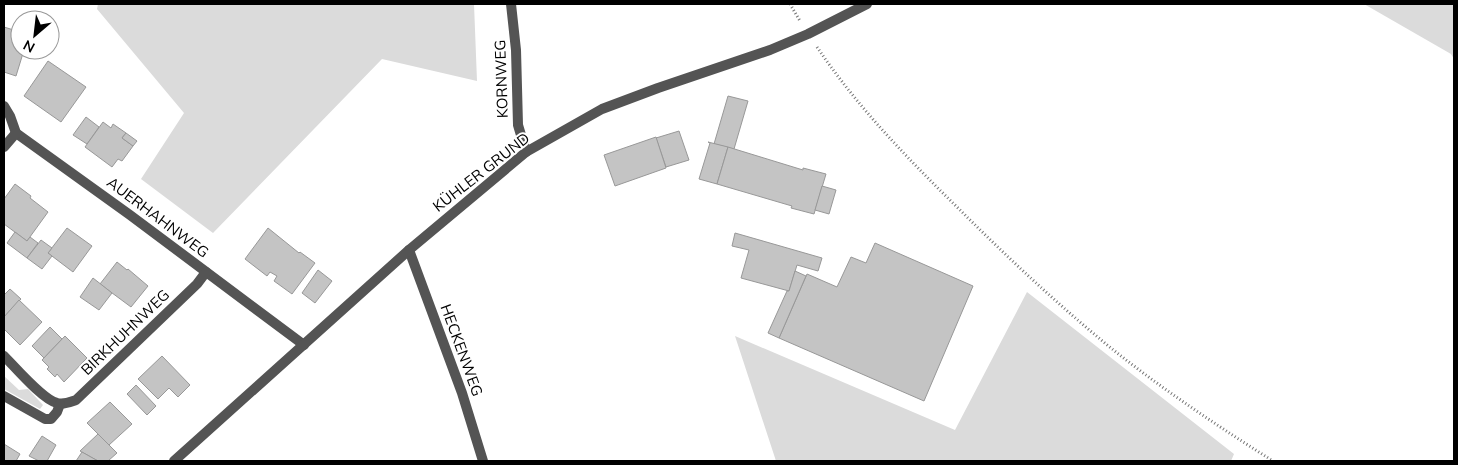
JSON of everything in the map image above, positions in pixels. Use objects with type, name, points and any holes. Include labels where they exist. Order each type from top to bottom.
[{"type":"street","name":"KORNWEG","points":[[511,4],[516,50],[518,126],[526,152]]},
{"type":"street","name":"KÜHLER GRUND","points":[[174,461],[409,250],[526,152],[602,109],[770,50],[808,34],[867,4]]},
{"type":"street","points":[[4,106],[16,133],[4,147]]},
{"type":"street","name":"AUERHAHNWEG","points":[[16,133],[122,209],[304,345]]},
{"type":"street","name":"HECKENWEG","points":[[409,250],[462,393],[483,461]]},
{"type":"street","name":"BIRKHUHNWEG","points":[[4,396],[45,419],[51,419],[55,416],[60,404],[76,400],[197,284],[206,272]]},
{"type":"street","points":[[4,356],[45,397],[52,402],[60,404]]},
{"type":"path","points":[[808,34],[856,100],[920,171],[1003,254],[1106,344],[1206,418],[1274,461]]},
{"type":"shaded area","points":[[98,4],[474,4],[477,81],[382,59],[213,233],[141,179],[184,113],[97,9]]},
{"type":"shaded area","points":[[1364,4],[1454,4],[1454,59],[1451,54]]},
{"type":"shaded area","points":[[1027,292],[1234,454],[1231,461],[776,461],[735,336],[955,430]]},
{"type":"shaded area","points":[[4,376],[19,390],[28,389],[43,405],[40,409],[4,389]]},
{"type":"building","points":[[4,27],[10,29],[10,60],[21,60],[16,76],[4,72]]},
{"type":"building","points":[[48,61],[86,87],[61,122],[24,96]]},
{"type":"building","points":[[728,96],[748,101],[734,149],[714,144]]},
{"type":"building","points":[[86,117],[99,127],[87,144],[73,135]]},
{"type":"building","points":[[103,122],[111,128],[113,124],[126,133],[122,138],[133,146],[122,161],[118,159],[112,167],[85,147]]},
{"type":"building","points":[[679,131],[689,160],[666,167],[656,138]]},
{"type":"building","points":[[126,133],[137,141],[133,146],[122,138]]},
{"type":"building","points":[[656,137],[666,168],[615,186],[604,155]]},
{"type":"building","points":[[708,142],[728,147],[717,184],[699,179],[710,143]]},
{"type":"building","points":[[728,147],[803,170],[803,168],[826,174],[814,214],[717,184]]},
{"type":"building","points":[[15,184],[48,212],[27,241],[4,224],[4,199]]},
{"type":"building","points":[[822,186],[836,190],[829,214],[815,210]]},
{"type":"building","points":[[67,228],[92,246],[73,272],[48,253]]},
{"type":"building","points":[[268,228],[299,253],[315,263],[292,294],[274,281],[277,276],[270,272],[267,276],[245,259]]},
{"type":"building","points":[[15,232],[27,241],[30,237],[38,243],[27,258],[7,243]]},
{"type":"building","points":[[735,233],[822,258],[818,271],[797,265],[789,291],[741,278],[749,250],[732,246]]},
{"type":"building","points":[[41,240],[52,248],[48,253],[52,256],[42,269],[27,258]]},
{"type":"building","points":[[875,243],[973,286],[924,401],[779,338],[807,274],[837,287],[851,257],[866,263]]},
{"type":"building","points":[[117,262],[148,286],[131,307],[100,284]]},
{"type":"building","points":[[318,270],[332,281],[315,303],[302,293]]},
{"type":"building","points":[[795,271],[806,276],[779,338],[768,333],[787,291],[789,291]]},
{"type":"building","points":[[93,278],[112,293],[99,310],[80,297]]},
{"type":"building","points":[[10,289],[21,299],[4,317],[4,295]]},
{"type":"building","points":[[19,300],[42,322],[20,345],[4,329],[4,317]]},
{"type":"building","points":[[50,327],[62,339],[44,358],[32,346]]},
{"type":"building","points":[[65,336],[87,358],[64,382],[57,374],[55,377],[47,369],[49,367],[42,360]]},
{"type":"building","points":[[162,356],[190,385],[178,397],[169,388],[158,399],[138,379]]},
{"type":"building","points":[[136,385],[156,406],[147,415],[127,394]]},
{"type":"building","points":[[110,402],[132,424],[109,445],[87,423]]},
{"type":"building","points":[[98,434],[117,453],[108,461],[98,461],[80,451]]},
{"type":"building","points":[[42,436],[56,445],[47,461],[39,461],[29,456]]},
{"type":"building","points":[[4,444],[20,454],[16,461],[4,461]]},
{"type":"building","points":[[82,452],[98,461],[76,461]]}]
